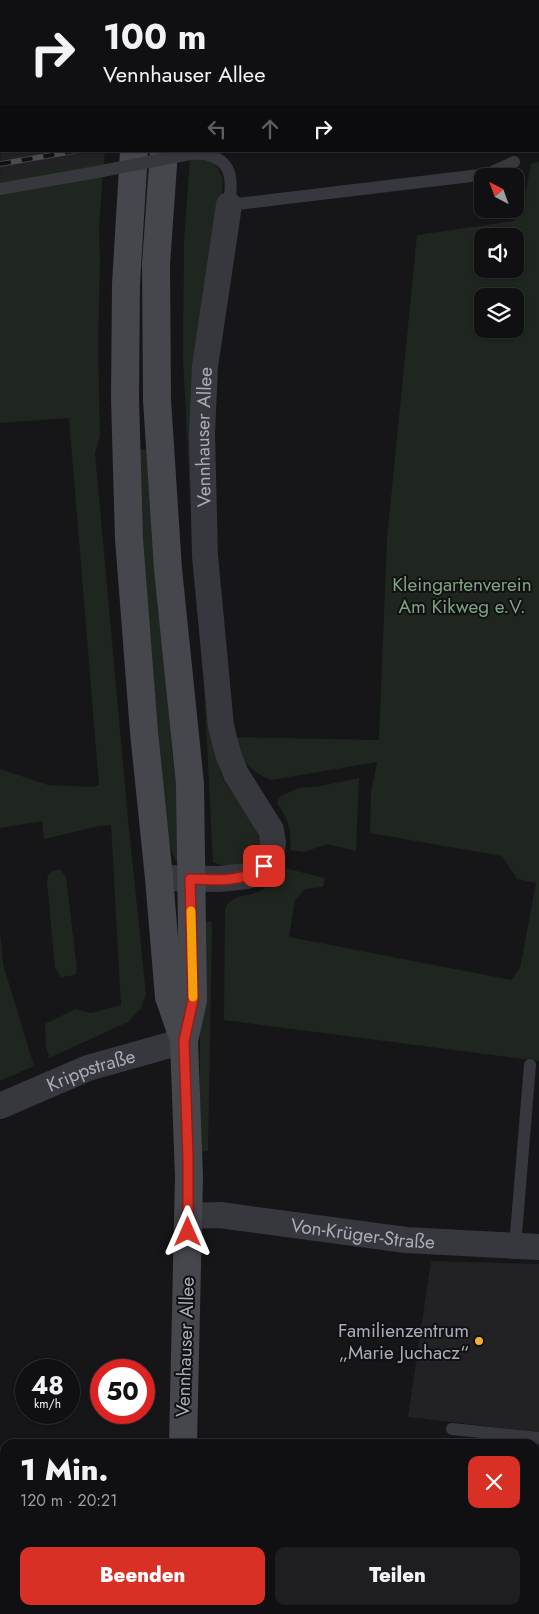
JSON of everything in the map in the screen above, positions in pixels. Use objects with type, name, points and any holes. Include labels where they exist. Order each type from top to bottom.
[{"type":"main road","name":"Vennhauser Allee","points":[[134,152],[126,284],[125,398],[129,530],[144,732],[160,878],[169,997],[184,1041]]},
{"type":"main road","name":"Vennhauser Allee","points":[[177,152],[156,264],[158,400],[168,568],[190,784],[193,1000],[184,1041],[188,1216],[183,1439]]},
{"type":"street","name":"Vennhauser Allee","points":[[160,878],[234,879],[247,876],[264,866],[271,854],[273,842],[272,830],[236,774],[228,754],[222,726],[205,556],[202,433],[205,366],[229,205]]},
{"type":"street","name":"Krippstraße","points":[[0,1106],[88,1068],[184,1041]]},
{"type":"street","name":"Von-Krüger-Straße","points":[[188,1216],[220,1215],[406,1240],[527,1246]]},
{"type":"lane","points":[[0,189],[102,171],[177,152],[207,154],[214,156],[226,167],[231,180],[229,205],[488,174],[514,162]]},
{"type":"lane","points":[[527,1246],[530,1065]]},
{"type":"lane","points":[[452,1429],[539,1438]]},
{"type":"shaded area","points":[[0,152],[105,152],[103,166],[0,184]]},
{"type":"shaded area","name":"Familienzentrum „Marie Juchacz“","points":[[431,1261],[539,1264],[539,1432],[408,1417]]},
{"type":"green space","points":[[190,158],[211,160],[218,168],[223,180],[194,576],[183,357],[184,240]]},
{"type":"green space","points":[[104,160],[99,227],[98,346],[100,436],[95,453],[146,994],[141,1008],[128,1022],[49,1058],[46,1046],[45,1024],[75,1009],[91,1013],[121,1005],[111,825],[44,839],[42,821],[0,828],[0,769],[48,785],[92,787],[99,785],[69,418],[0,423],[0,179]]},
{"type":"green space","name":"Kleingartenverein Am Kikweg e.V.","points":[[539,162],[539,1061],[224,1020],[225,910],[227,905],[235,898],[256,892],[268,886],[284,868],[325,878],[323,887],[305,889],[295,900],[289,937],[511,980],[520,968],[536,883],[517,879],[502,856],[370,833],[371,792],[377,762],[271,780],[257,773],[246,763],[230,737],[379,740],[387,539],[417,235],[524,218],[524,202],[531,164]]},
{"type":"green space","points":[[148,449],[172,752],[180,811],[178,863],[168,842],[148,645],[138,450]]},
{"type":"green space","points":[[204,685],[212,739],[220,771],[229,789],[253,823],[259,841],[258,849],[250,860],[235,865],[213,862]]},
{"type":"green space","points":[[359,778],[356,851],[327,844],[304,852],[290,850],[288,825],[277,803],[280,796],[299,788]]},
{"type":"green space","points":[[60,869],[66,877],[77,969],[75,975],[61,977],[55,968],[47,881],[51,872]]},
{"type":"green space","points":[[211,921],[208,1151],[200,1152],[200,923]]},
{"type":"green space","points":[[0,931],[3,964],[34,1066],[0,1081]]},
{"type":"railway","points":[[0,164],[69,152]]},
{"type":"slow traffic","points":[[191,911],[193,997]]},
{"type":"place","name":"Familienzentrum „Marie Juchacz“","points":[[479,1341]]},
{"type":"route","points":[[188,1232],[189,1177],[184,1041],[193,1000],[190,879],[234,879],[247,876],[264,866]]}]
